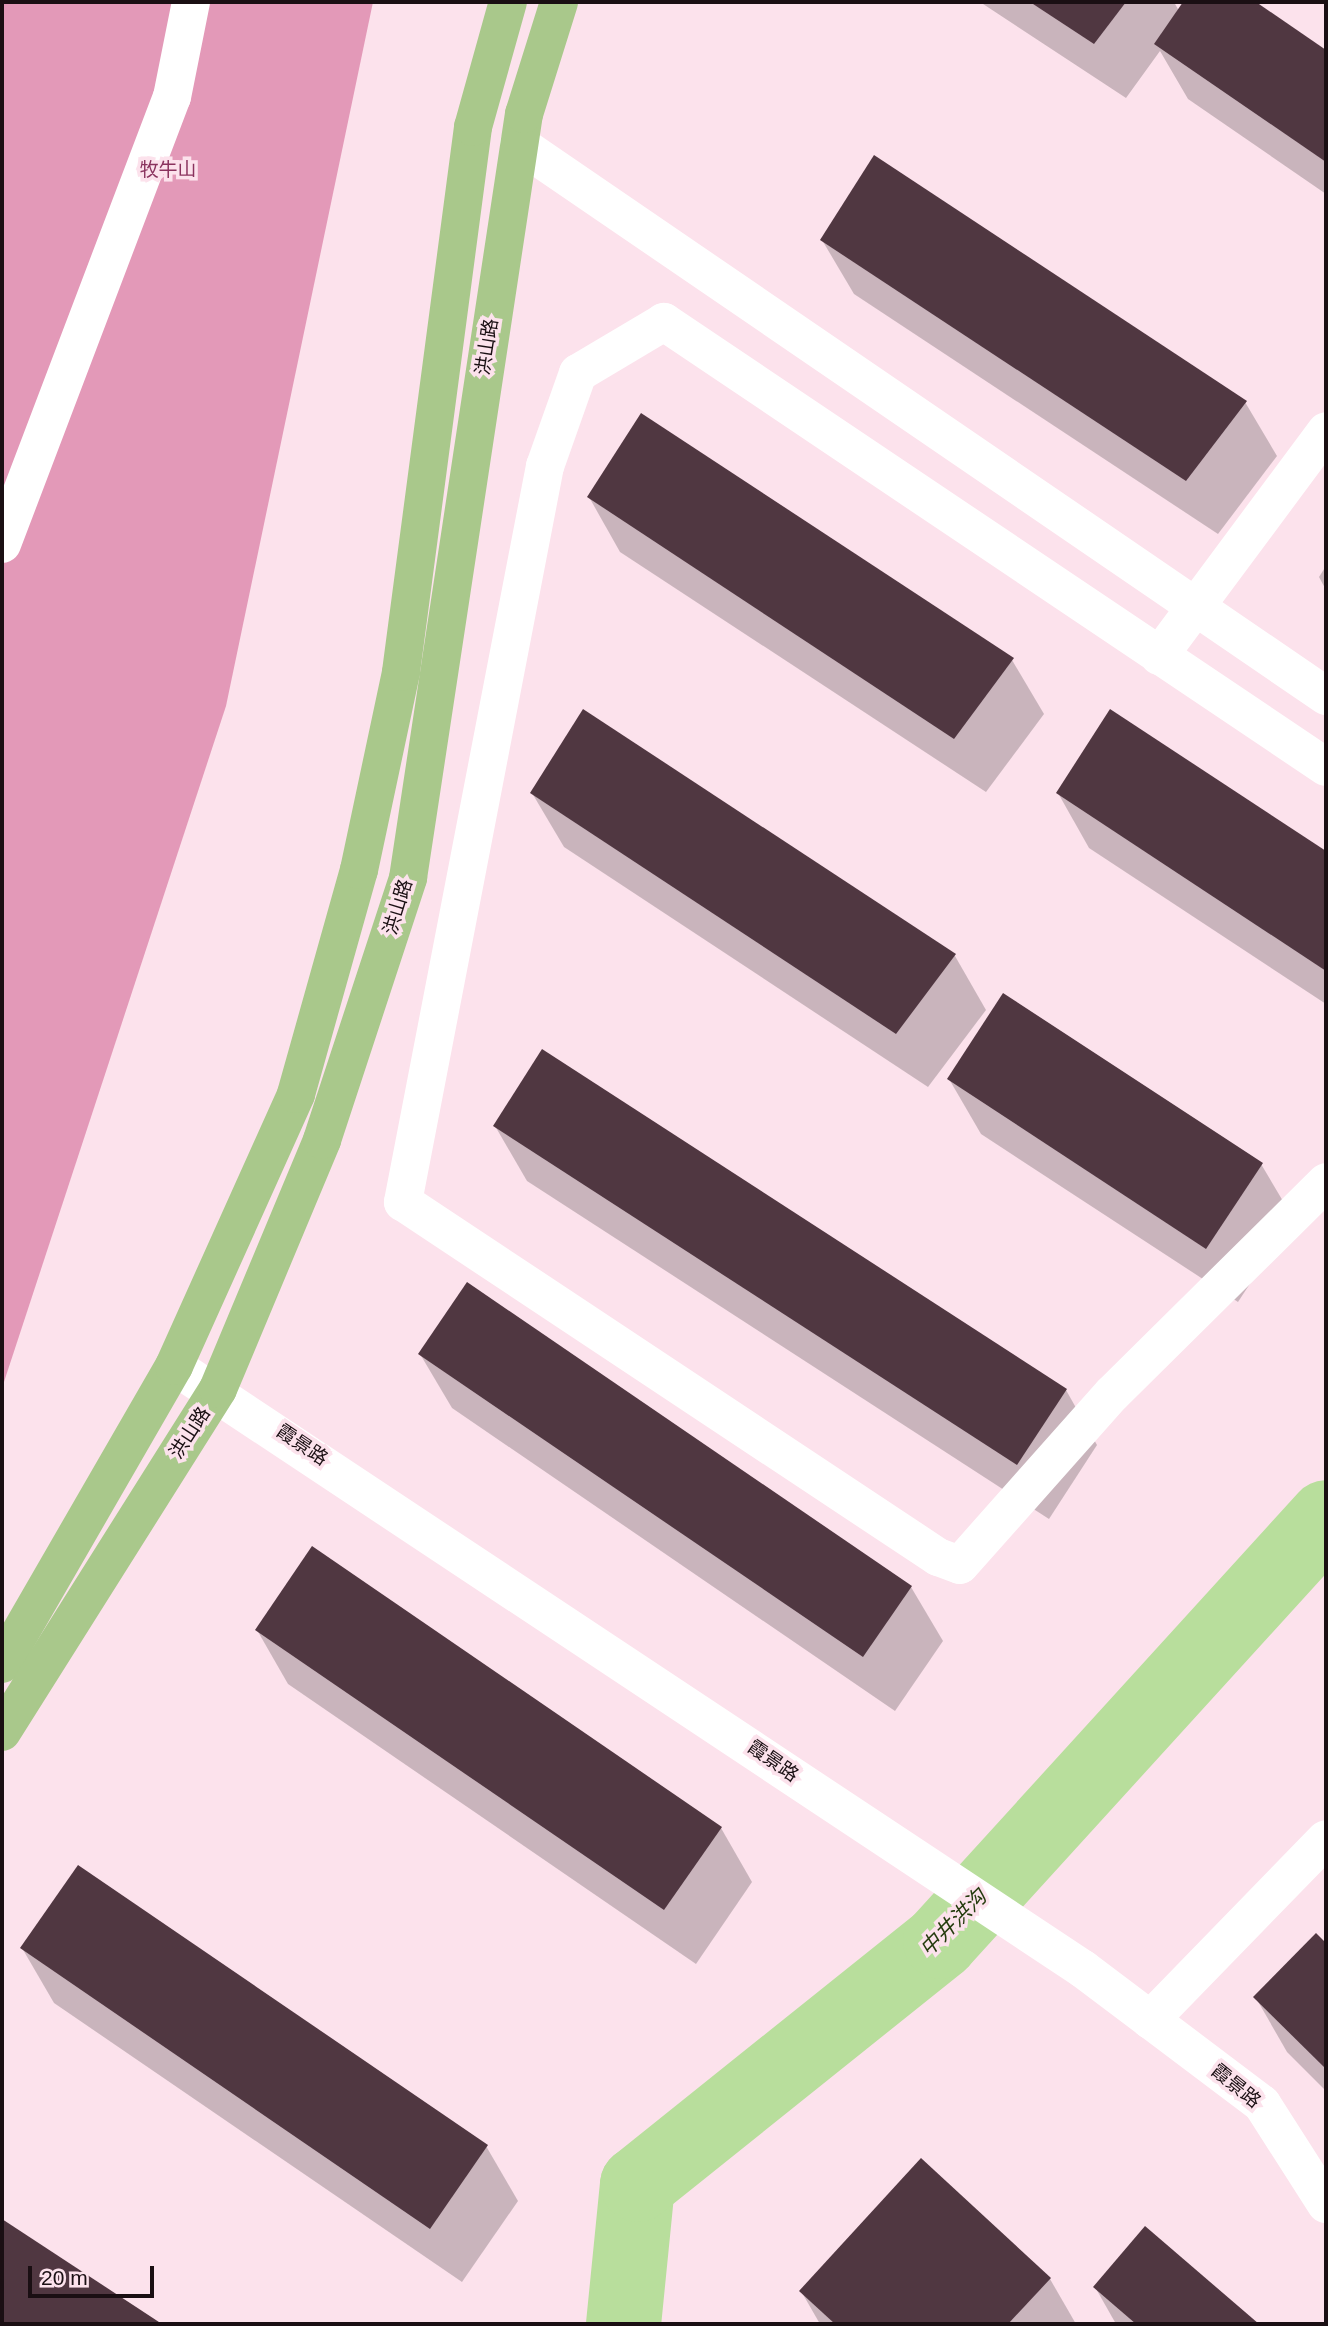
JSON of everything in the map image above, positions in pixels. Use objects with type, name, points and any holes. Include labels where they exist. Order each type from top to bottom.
[{"type":"main road","points":[[2,1664],[174,1366],[296,1094],[359,870],[401,672],[473,127],[508,2]]},
{"type":"main road","name":"洪山路","points":[[2,1732],[218,1390],[322,1140],[408,878],[519,144],[559,2]]},
{"type":"street","points":[[2,544],[173,97],[191,2]]},
{"type":"street","points":[[519,144],[1326,695]]},
{"type":"street","points":[[1326,768],[664,322],[578,373],[545,466],[403,1202],[938,1558],[960,1566],[1112,1394],[1326,1182]]},
{"type":"street","points":[[1159,656],[1326,431]]},
{"type":"street","name":"霞景路","points":[[174,1366],[218,1390],[890,1843],[1083,1969],[1262,2104],[1326,2204]]},
{"type":"street","points":[[1150,2020],[1326,1839]]},
{"type":"green space","name":"牧牛山","points":[[2,2],[373,2],[226,706],[2,1388]]},
{"type":"building","points":[[1030,2],[1126,2],[1094,44]]},
{"type":"building","points":[[1183,2],[1256,2],[1326,50],[1326,162],[1154,44]]},
{"type":"building","points":[[874,155],[1247,401],[1186,481],[820,240]]},
{"type":"building","points":[[641,413],[1014,658],[954,739],[587,497]]},
{"type":"building","points":[[583,709],[956,954],[896,1034],[530,793]]},
{"type":"building","points":[[1110,709],[1326,851],[1326,971],[1056,793]]},
{"type":"building","points":[[1003,993],[1263,1163],[1206,1249],[947,1079]]},
{"type":"building","points":[[542,1049],[1067,1389],[1017,1465],[493,1126]]},
{"type":"building","points":[[467,1282],[912,1586],[863,1657],[418,1354]]},
{"type":"building","points":[[312,1546],[722,1827],[664,1910],[255,1630]]},
{"type":"building","points":[[78,1865],[488,2145],[430,2229],[20,1948]]},
{"type":"building","points":[[1316,1933],[1326,1943],[1326,2069],[1253,1997]]},
{"type":"building","points":[[921,2158],[1051,2278],[1008,2324],[835,2324],[799,2291]]},
{"type":"building","points":[[2,2219],[162,2324],[2,2324]]},
{"type":"building","points":[[1145,2226],[1259,2324],[1136,2324],[1093,2287]]},
{"type":"waterway","name":"中井洪沟","points":[[623,2324],[637,2184],[940,1941],[1326,1517]]}]
